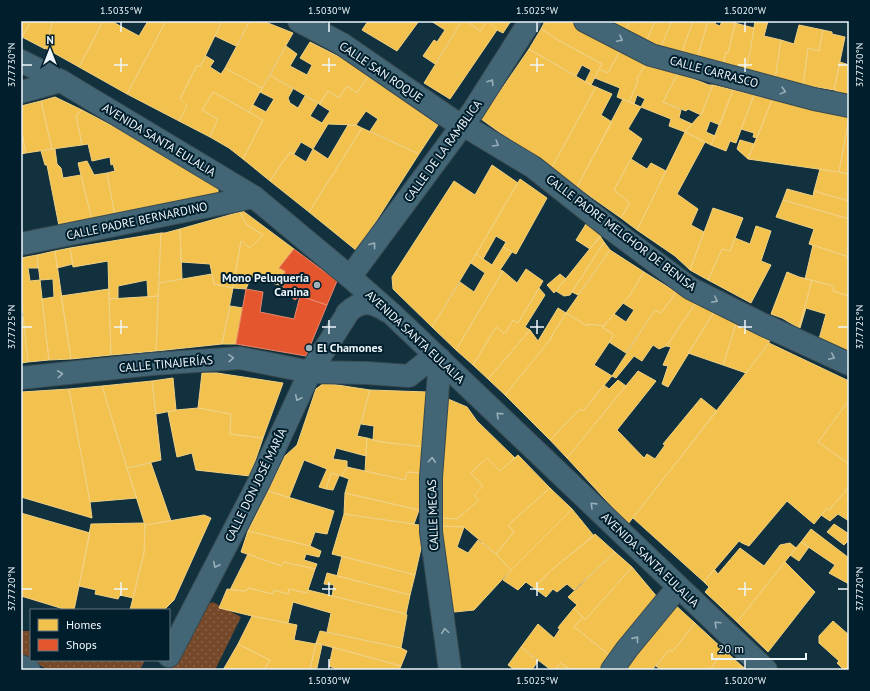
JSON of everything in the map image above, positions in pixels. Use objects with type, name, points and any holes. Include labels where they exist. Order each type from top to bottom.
[{"type":"street","name":"CALLE SAN ROQUE","points":[[299,21],[342,44],[461,126]]},
{"type":"street","name":"CALLE DE LA RAMBLICA","points":[[350,276],[473,111],[530,21]]},
{"type":"street","name":"CALLE CARRASCO","points":[[585,21],[651,55],[814,99],[849,106]]},
{"type":"street","name":"AVENIDA SANTA EULALIA","points":[[21,61],[61,81],[254,197],[350,276],[392,314],[766,670]]},
{"type":"street","points":[[21,92],[61,81]]},
{"type":"street","name":"CALLE PADRE MELCHOR DE BENISA","points":[[461,126],[470,129],[533,167],[610,228],[690,288],[764,325],[849,364]]},
{"type":"street","name":"CALLE PADRE BERNARDINO","points":[[21,244],[254,197]]},
{"type":"street","points":[[347,315],[350,276]]},
{"type":"street","points":[[347,315],[353,307],[369,303],[377,305],[392,314]]},
{"type":"street","name":"CALLE DON JOSÉ MARÍA","points":[[170,654],[259,482],[310,372],[347,315]]},
{"type":"street","name":"CALLE TINAJERÍAS","points":[[21,378],[152,364],[240,358],[310,372],[409,376],[437,357]]},
{"type":"street","name":"CALLE MECAS","points":[[437,357],[431,477],[431,532],[450,670]]},
{"type":"street","points":[[612,670],[627,649],[678,587]]},
{"type":"street","points":[[162,670],[166,661]]},
{"type":"street","points":[[21,666],[29,670]]},
{"type":"shaded area","points":[[213,602],[241,617],[215,670],[171,670],[203,606]]},
{"type":"shaded area","points":[[21,631],[30,631],[30,659],[21,654]]},
{"type":"shaded area","points":[[33,661],[144,661],[140,670],[48,670]]},
{"type":"building: Homes","points":[[21,21],[31,21],[22,37],[21,36]]},
{"type":"building: Homes","points":[[31,21],[53,21],[45,49],[22,37]]},
{"type":"building: Homes","points":[[53,21],[103,21],[79,67],[45,48]]},
{"type":"building: Homes","points":[[103,21],[111,21],[139,36],[148,21],[166,21],[127,94],[79,67]]},
{"type":"building: Homes","points":[[166,21],[222,21],[200,67],[197,65],[180,99],[187,106],[179,121],[127,94]]},
{"type":"building: Homes","points":[[222,21],[250,21],[236,46],[215,36]]},
{"type":"building: Homes","points":[[250,21],[263,21],[293,33],[262,88],[225,68]]},
{"type":"building: Homes","points":[[368,21],[419,21],[397,51],[362,30]]},
{"type":"building: Homes","points":[[431,21],[462,21],[435,64],[423,56],[434,40],[437,42],[445,30]]},
{"type":"building: Homes","points":[[462,21],[467,21],[480,31],[488,21],[497,30],[450,99],[424,83]]},
{"type":"building: Homes","points":[[487,21],[480,31],[468,22]]},
{"type":"building: Homes","points":[[488,21],[511,21],[503,33],[497,30]]},
{"type":"building: Homes","points":[[545,21],[570,21],[621,49],[608,73],[599,69],[602,64],[541,29]]},
{"type":"building: Homes","points":[[605,21],[630,21],[625,31]]},
{"type":"building: Homes","points":[[630,21],[655,21],[646,42],[625,31]]},
{"type":"building: Homes","points":[[655,21],[672,21],[660,49],[646,42]]},
{"type":"building: Homes","points":[[672,21],[693,21],[681,54],[660,49]]},
{"type":"building: Homes","points":[[693,21],[708,21],[697,59],[681,54]]},
{"type":"building: Homes","points":[[708,21],[716,21],[715,24],[720,26],[722,21],[736,21],[728,53],[726,52],[723,65],[697,59]]},
{"type":"building: Homes","points":[[755,21],[768,21],[764,36],[781,40],[775,79],[745,71]]},
{"type":"building: Homes","points":[[735,23],[754,28],[745,71],[723,65],[726,52],[728,53]]},
{"type":"building: Homes","points":[[799,25],[823,30],[819,51],[808,48],[803,85],[775,79],[781,40],[794,44]]},
{"type":"building: Homes","points":[[541,29],[602,64],[591,85],[585,82],[591,70],[582,65],[576,76],[529,49]]},
{"type":"building: Homes","points":[[823,30],[845,37],[834,90],[803,85],[808,48],[819,51]]},
{"type":"building: Homes","points":[[310,42],[359,67],[369,75],[357,93],[347,86],[339,98],[328,91],[320,104],[270,75],[286,46],[297,54],[290,66],[307,75],[312,65],[300,58]]},
{"type":"building: Homes","points":[[529,49],[596,87],[551,169],[481,119]]},
{"type":"building: Homes","points":[[621,49],[646,64],[637,78],[638,81],[629,102],[617,97],[620,88],[595,78],[599,69],[608,73]]},
{"type":"building: Homes","points":[[206,56],[214,61],[210,67],[221,74],[225,68],[262,88],[249,112],[213,92],[202,110],[218,119],[210,137],[179,121],[187,106],[180,99],[197,65],[200,67]]},
{"type":"building: Homes","points":[[840,62],[849,65],[849,97],[834,90]]},
{"type":"building: Homes","points":[[646,64],[678,73],[663,102],[681,110],[679,118],[692,124],[685,132],[669,126],[671,119],[641,107],[645,99],[637,95],[634,104],[629,102],[638,81],[637,78]]},
{"type":"building: Homes","points":[[678,73],[709,85],[713,85],[701,115],[688,109],[686,111],[663,102]]},
{"type":"building: Homes","points":[[270,75],[293,89],[288,98],[290,103],[298,108],[305,96],[318,103],[310,116],[322,123],[330,111],[319,104],[328,91],[339,98],[347,86],[357,93],[369,75],[438,125],[419,154],[370,131],[378,119],[366,111],[356,125],[328,124],[313,149],[301,142],[294,154],[290,152],[270,181],[243,159],[263,120],[249,112],[253,105],[266,112],[274,99],[260,92]]},
{"type":"building: Homes","points":[[713,85],[733,90],[720,125],[710,121],[706,132],[715,136],[711,145],[685,132],[701,115]]},
{"type":"building: Homes","points":[[596,87],[612,94],[601,115],[612,122],[577,187],[551,169]]},
{"type":"building: Homes","points":[[733,90],[754,95],[736,143],[730,141],[726,151],[711,145]]},
{"type":"building: Homes","points":[[213,92],[263,120],[243,159],[229,148],[210,137],[218,119],[202,110]]},
{"type":"building: Homes","points":[[754,95],[772,100],[757,138],[753,137],[754,133],[741,129]]},
{"type":"building: Homes","points":[[55,97],[82,110],[76,115],[82,145],[52,149],[41,101]]},
{"type":"building: Homes","points":[[623,99],[641,107],[628,129],[642,139],[614,190],[630,203],[621,218],[577,187]]},
{"type":"building: Homes","points":[[772,100],[849,116],[839,172],[748,159]]},
{"type":"building: Homes","points":[[41,101],[52,149],[26,153],[21,129],[21,106]]},
{"type":"building: Homes","points":[[82,110],[120,130],[218,188],[218,196],[115,216],[107,173],[115,171],[113,164],[111,165],[110,157],[92,161],[88,144],[82,145],[76,115]]},
{"type":"building: Homes","points":[[849,118],[849,174],[839,172]]},
{"type":"building: Homes","points":[[348,125],[356,125],[362,128],[309,212],[270,181],[290,152],[306,162],[313,149],[328,159]]},
{"type":"building: Homes","points":[[362,128],[419,154],[357,251],[309,212]]},
{"type":"building: Homes","points":[[21,129],[26,153],[21,154]]},
{"type":"building: Homes","points":[[685,132],[705,142],[677,194],[698,209],[691,225],[704,232],[690,270],[675,256],[637,230]]},
{"type":"building: Homes","points":[[740,140],[754,144],[748,159],[737,149]]},
{"type":"building: Homes","points":[[55,149],[57,164],[61,168],[63,178],[81,175],[92,220],[59,226],[47,165],[45,165],[41,151]]},
{"type":"building: Homes","points":[[631,159],[647,169],[651,163],[666,171],[637,230],[621,218],[630,203],[614,190]]},
{"type":"building: Homes","points":[[87,161],[94,175],[107,173],[115,216],[92,220],[78,163]]},
{"type":"building: Homes","points":[[492,165],[518,183],[432,327],[393,289],[392,277],[454,181],[475,195]]},
{"type":"building: Homes","points":[[820,169],[849,174],[849,201],[814,191]]},
{"type":"building: Homes","points":[[520,179],[547,198],[516,254],[503,247],[506,242],[496,236],[483,259],[476,254]]},
{"type":"building: Homes","points":[[787,189],[813,196],[814,191],[849,201],[849,219],[783,200]]},
{"type":"building: Homes","points":[[783,200],[849,219],[849,257],[809,244],[814,229],[776,217]]},
{"type":"building: Homes","points":[[713,208],[743,218],[730,251],[722,249],[708,280],[690,270]]},
{"type":"building: Homes","points":[[243,211],[294,249],[279,268],[285,271],[283,286],[251,277],[246,289],[233,288],[241,241],[250,248],[263,235],[247,225],[240,212]]},
{"type":"building: Homes","points":[[240,212],[247,225],[263,235],[250,248],[241,241],[233,288],[214,284],[210,264],[181,262],[180,229]]},
{"type":"building: Homes","points":[[586,224],[602,235],[590,249],[576,240]]},
{"type":"building: Homes","points":[[756,226],[771,231],[761,261],[771,265],[751,303],[708,280],[722,249],[730,251],[735,238],[750,244]]},
{"type":"building: Homes","points":[[180,229],[182,279],[159,283],[161,233]]},
{"type":"building: Homes","points":[[161,233],[158,296],[148,297],[147,280],[118,286],[118,298],[109,299],[108,261],[73,267],[70,248]]},
{"type":"building: Homes","points":[[600,236],[604,242],[570,295],[564,296],[556,291]]},
{"type":"building: Homes","points":[[604,242],[610,250],[578,295],[572,292]]},
{"type":"building: Homes","points":[[813,245],[849,257],[849,296],[833,291],[834,286],[805,279]]},
{"type":"building: Homes","points":[[503,247],[512,252],[500,270],[503,271],[456,350],[432,327],[460,282],[474,292],[485,273],[471,263],[476,254],[492,265]]},
{"type":"building: Homes","points":[[70,248],[73,264],[57,268],[55,251]]},
{"type":"building: Homes","points":[[610,250],[644,272],[630,295],[604,326],[588,324],[587,326],[566,313]]},
{"type":"building: Homes","points":[[55,251],[71,359],[49,360],[42,299],[54,297],[53,279],[40,280],[37,255]]},
{"type":"building: Homes","points":[[37,255],[38,268],[28,268],[30,281],[40,280],[49,360],[28,362],[21,294],[21,258]]},
{"type":"building: Homes","points":[[526,269],[543,281],[518,323],[513,320],[505,334],[496,327],[473,365],[456,350],[503,271],[517,283]]},
{"type":"building: Homes","points":[[644,272],[676,292],[661,313],[655,310],[626,353],[609,342],[614,335],[602,327],[614,314],[626,322],[634,310],[623,303],[630,295]]},
{"type":"building: Homes","points":[[787,272],[812,280],[799,328],[782,318],[771,314]]},
{"type":"building: Homes","points":[[212,274],[214,284],[233,288],[222,344],[156,351],[159,283]]},
{"type":"building: Homes","points":[[560,274],[566,279],[554,293],[547,285]]},
{"type":"building: Homes","points":[[812,280],[834,286],[833,291],[849,296],[849,352],[819,339],[826,314],[806,308],[799,328]]},
{"type":"building: Homes","points":[[539,288],[545,295],[525,327],[530,330],[488,379],[473,365],[496,327],[505,334],[513,320],[518,323]]},
{"type":"building: Homes","points":[[109,289],[111,355],[71,359],[61,296]]},
{"type":"building: Homes","points":[[676,292],[696,303],[666,346],[659,349],[653,345],[642,361],[634,356],[616,378],[612,376],[655,310],[661,313]]},
{"type":"building: Homes","points":[[158,296],[156,351],[111,355],[109,299]]},
{"type":"building: Homes","points":[[696,303],[714,312],[668,387],[662,384],[668,366],[663,365],[671,347],[666,346]]},
{"type":"building: Homes","points":[[230,306],[243,308],[236,344],[222,344]]},
{"type":"building: Homes","points":[[558,308],[566,313],[550,340],[505,395],[488,379],[530,330],[538,341]]},
{"type":"building: Homes","points":[[714,312],[736,324],[723,365],[688,353]]},
{"type":"building: Homes","points":[[566,313],[587,326],[588,324],[604,326],[602,327],[614,335],[594,365],[612,376],[583,411],[580,409],[550,440],[505,395],[550,340]]},
{"type":"building: Homes","points":[[21,317],[23,317],[28,362],[21,363]]},
{"type":"building: Homes","points":[[736,324],[770,341],[746,373],[723,365]]},
{"type":"building: Homes","points":[[769,343],[849,381],[849,400],[818,442],[849,464],[849,487],[829,510],[827,508],[814,524],[787,501],[749,546],[739,541],[704,582],[633,518]]},
{"type":"building: Homes","points":[[638,371],[656,381],[617,430],[644,458],[647,454],[655,459],[665,445],[663,444],[701,398],[717,411],[628,524],[567,458]]},
{"type":"building: Homes","points":[[202,373],[217,373],[283,383],[263,438],[230,434],[231,414],[198,408]]},
{"type":"building: Homes","points":[[173,378],[176,410],[156,414],[152,381]]},
{"type":"building: Homes","points":[[618,380],[626,386],[567,458],[550,440],[580,409],[583,411],[604,385],[609,389]]},
{"type":"building: Homes","points":[[152,381],[161,460],[127,468],[102,386]]},
{"type":"building: Homes","points":[[324,383],[370,390],[357,436],[367,438],[366,456],[336,448],[333,459],[347,461],[347,467],[341,476],[331,473],[326,489],[319,487],[327,469],[304,460],[289,498],[268,491],[285,456],[297,445],[316,389]]},
{"type":"building: Homes","points":[[102,386],[137,498],[90,502],[69,389]]},
{"type":"building: Homes","points":[[69,389],[92,518],[21,497],[21,392]]},
{"type":"building: Homes","points":[[370,390],[428,392],[426,447],[373,440],[374,426],[361,424]]},
{"type":"building: Homes","points":[[448,399],[467,407],[477,421],[515,458],[500,471],[487,458],[471,473],[483,486],[474,495],[479,500],[457,519],[442,518],[440,461]]},
{"type":"building: Homes","points":[[849,400],[849,464],[818,442]]},
{"type":"building: Homes","points":[[198,408],[231,414],[230,434],[263,438],[250,476],[196,470],[192,453],[177,457],[168,412]]},
{"type":"building: Homes","points":[[367,438],[381,442],[426,447],[423,473],[407,472],[405,480],[365,471]]},
{"type":"building: Homes","points":[[518,455],[550,488],[508,525],[514,532],[496,554],[464,527],[442,526],[442,518],[457,519],[479,500],[474,495],[483,486],[471,473],[487,458],[500,471]]},
{"type":"building: Homes","points":[[151,463],[171,521],[145,525],[127,468]]},
{"type":"building: Homes","points":[[347,467],[405,480],[407,472],[423,473],[422,499],[419,510],[345,493],[349,479],[341,476]]},
{"type":"building: Homes","points":[[331,473],[339,476],[333,490],[326,489]]},
{"type":"building: Homes","points":[[849,487],[849,521],[838,514],[830,521],[821,515],[827,508],[829,510]]},
{"type":"building: Homes","points":[[550,488],[572,509],[511,570],[496,554],[514,532],[508,525]]},
{"type":"building: Homes","points":[[268,491],[334,511],[327,534],[315,532],[310,546],[248,531]]},
{"type":"building: Homes","points":[[345,493],[419,510],[414,524],[344,514]]},
{"type":"building: Homes","points":[[572,509],[594,536],[550,571],[534,588],[526,582],[518,590],[503,580],[511,570]]},
{"type":"building: Homes","points":[[21,513],[90,533],[74,609],[64,609],[21,596]]},
{"type":"building: Homes","points":[[344,514],[426,526],[415,575],[332,554]]},
{"type":"building: Homes","points":[[204,515],[211,518],[174,600],[165,609],[130,609],[144,553],[145,525]]},
{"type":"building: Homes","points":[[144,523],[144,553],[133,598],[120,595],[118,599],[95,594],[96,590],[79,586],[91,524]]},
{"type":"building: Homes","points":[[834,524],[849,534],[849,540],[844,545],[827,532]]},
{"type":"building: Homes","points":[[442,526],[464,527],[457,547],[468,553],[478,540],[496,554],[511,570],[474,610],[454,612],[441,542]]},
{"type":"building: Homes","points":[[811,529],[849,558],[849,584],[829,573],[835,565],[801,542]]},
{"type":"building: Homes","points":[[248,531],[310,546],[321,551],[319,557],[306,554],[304,560],[317,564],[315,569],[284,562],[281,566],[241,552]]},
{"type":"building: Homes","points":[[595,534],[615,552],[574,590],[567,584],[557,592],[553,589],[546,597],[534,588],[550,571]]},
{"type":"building: Homes","points":[[801,542],[809,547],[799,561],[790,555]]},
{"type":"building: Homes","points":[[790,543],[796,548],[737,622],[705,592],[709,587],[704,582],[714,569],[718,574],[740,548],[764,566],[780,545]]},
{"type":"building: Homes","points":[[615,552],[632,567],[585,620],[574,608],[577,605],[568,597]]},
{"type":"building: Homes","points":[[248,554],[281,566],[284,562],[315,569],[307,593],[289,589],[288,594],[274,590],[273,594],[248,588],[246,591],[230,590]]},
{"type":"building: Homes","points":[[342,556],[415,575],[410,595],[337,576]]},
{"type":"building: Homes","points":[[785,562],[815,592],[768,652],[737,622]]},
{"type":"building: Homes","points":[[632,567],[658,598],[612,657],[574,627],[583,617],[585,620]]},
{"type":"building: Homes","points":[[327,573],[410,595],[406,614],[332,596],[334,585],[324,584]]},
{"type":"building: Homes","points":[[248,588],[273,594],[274,590],[288,594],[289,589],[307,593],[308,590],[406,614],[401,648],[327,632],[331,613],[293,602],[288,623],[219,608],[227,589],[246,591]]},
{"type":"building: Homes","points":[[673,603],[695,623],[672,652],[670,649],[652,670],[627,670],[623,668]]},
{"type":"building: Homes","points":[[574,608],[583,617],[574,627],[612,657],[602,670],[571,670],[560,663],[555,670],[551,670],[521,647],[538,624],[554,638],[560,629],[558,628],[560,625]]},
{"type":"building: Homes","points":[[252,616],[297,625],[294,640],[316,644],[311,670],[264,670],[270,660],[238,644]]},
{"type":"building: Homes","points":[[833,621],[849,635],[849,670],[844,670],[837,663],[839,661],[819,643],[819,636]]},
{"type":"building: Homes","points":[[695,623],[724,650],[710,670],[661,670],[656,666],[670,649],[672,652]]},
{"type":"building: Homes","points":[[320,631],[401,648],[407,651],[401,666],[316,643]]},
{"type":"building: Homes","points":[[316,643],[322,645],[317,668],[315,668],[315,670],[311,670],[310,669]]},
{"type":"building: Homes","points":[[238,644],[270,660],[264,670],[223,670]]},
{"type":"building: Homes","points":[[333,647],[401,666],[399,670],[339,670],[329,666]]},
{"type":"building: Homes","points":[[521,647],[538,661],[532,670],[515,670],[508,665]]},
{"type":"building: Homes","points":[[724,650],[742,666],[738,670],[710,670]]},
{"type":"building: Homes","points":[[560,663],[571,670],[555,670]]},
{"type":"building: Homes","points":[[742,666],[747,670],[738,670]]},
{"type":"building: Shops","points":[[294,249],[337,281],[327,305],[300,296],[295,300],[283,290],[285,271],[279,268]]},
{"type":"building: Shops","points":[[246,289],[263,292],[260,312],[294,319],[300,296],[327,305],[306,356],[236,344]]},
{"type":"place","name":"Mono Peluquería Canina","points":[[317,285]]},
{"type":"place","name":"El Chamones","points":[[309,348]]}]
